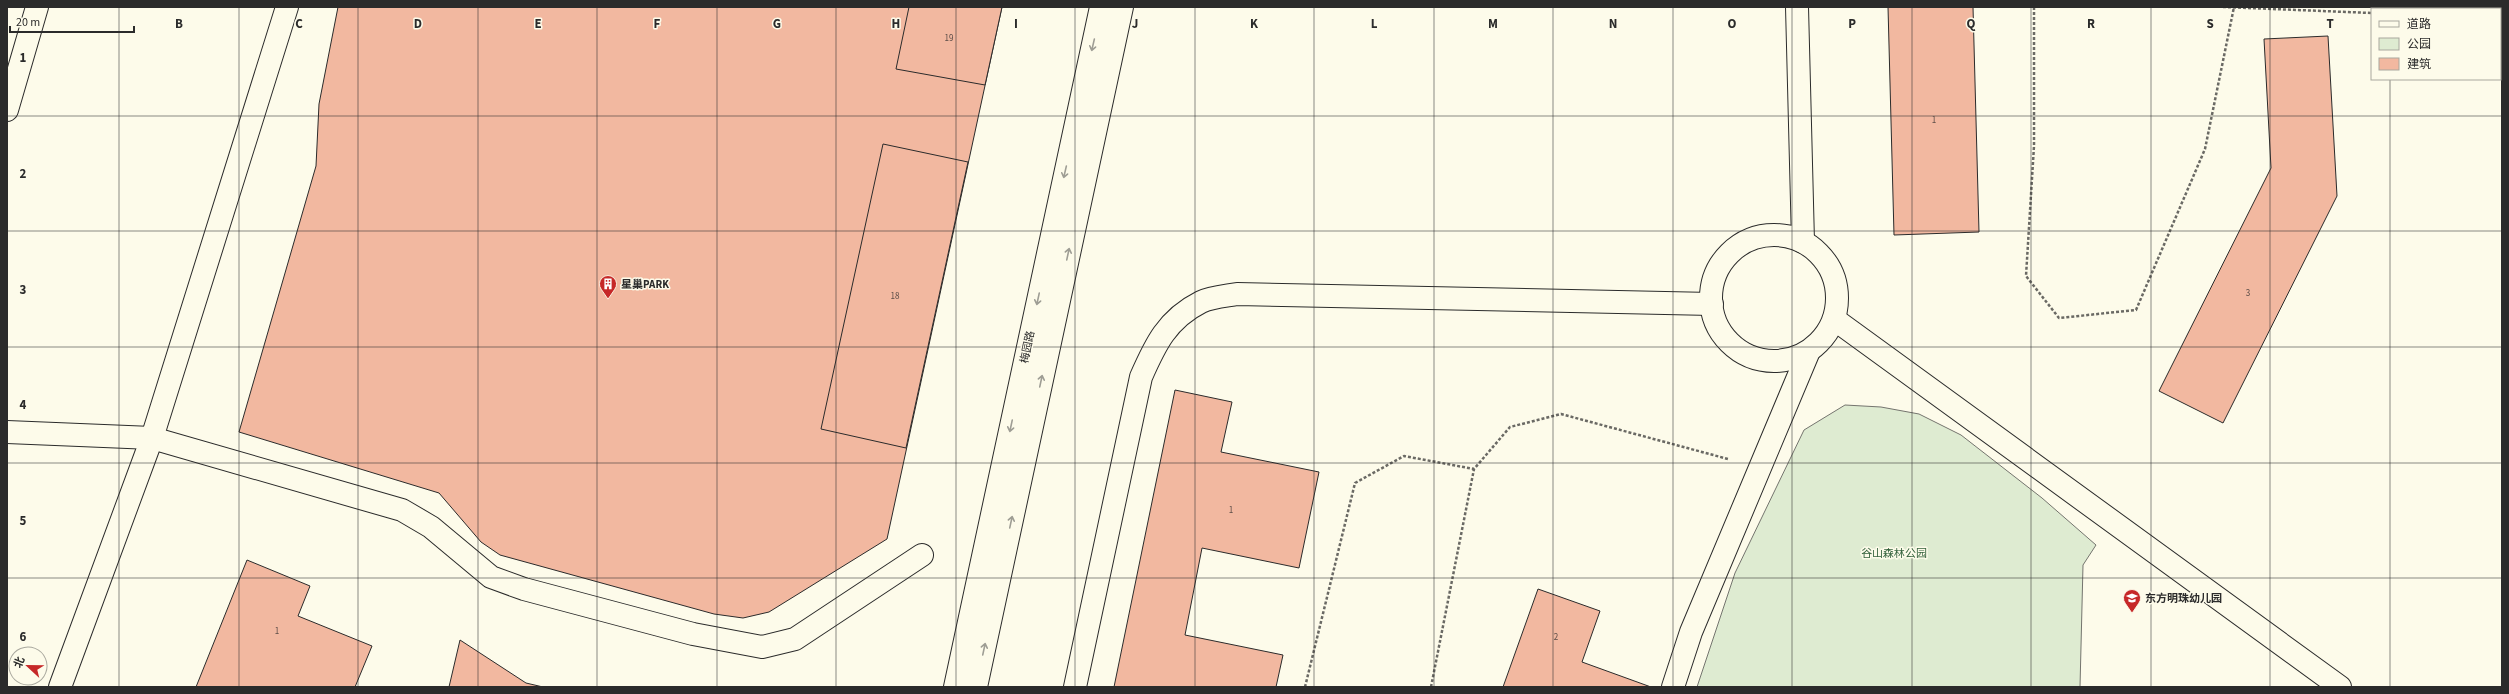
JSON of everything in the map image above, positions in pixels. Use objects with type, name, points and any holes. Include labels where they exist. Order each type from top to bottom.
[{"type":"street","points":[[7,110],[37,7]]},
{"type":"street","points":[[60,687],[152,438],[287,7]]},
{"type":"street","name":"梅园路","points":[[955,687],[1102,7]]},
{"type":"street","name":"梅园路","points":[[976,687],[1122,7]]},
{"type":"street","points":[[1797,7],[1803,242]]},
{"type":"street","points":[[1770,234],[1792,237],[1803,242],[1812,246],[1826,261],[1835,279],[1838,299],[1834,319],[1824,338],[1809,351],[1791,360],[1771,362],[1751,358],[1733,348],[1720,333],[1712,312],[1711,290],[1718,269],[1731,251],[1749,239],[1770,234]]},
{"type":"street","points":[[1075,687],[1141,377],[1157,341],[1177,318],[1202,301],[1237,294],[1712,304]]},
{"type":"street","points":[[1834,319],[2340,687]]},
{"type":"street","points":[[1673,687],[1691,632],[1809,351]]},
{"type":"street","points":[[7,432],[152,438],[402,510],[431,527],[491,577],[524,589],[727,642],[762,647],[795,639],[922,555]]},
{"type":"path","points":[[2034,7],[2034,146],[2026,276],[2059,318],[2136,310],[2205,149],[2234,7]]},
{"type":"path","points":[[2223,7],[2371,13]]},
{"type":"path","points":[[1432,687],[1474,470],[1510,427],[1561,414],[1759,467]]},
{"type":"path","points":[[1305,687],[1355,483],[1404,456],[1474,470]]},
{"type":"green space","name":"谷山森林公园","points":[[1845,405],[1881,407],[1919,414],[1961,435],[2042,498],[2096,545],[2083,565],[2080,687],[1697,687],[1735,573],[1804,430]]},
{"type":"building","name":"星巢PARK","points":[[338,7],[1002,7],[887,539],[769,612],[743,618],[714,614],[500,555],[481,542],[439,493],[239,432],[316,166],[319,104]]},
{"type":"building","points":[[909,7],[1002,7],[985,85],[896,69]]},
{"type":"building","points":[[1888,7],[1973,7],[1979,232],[1894,235]]},
{"type":"building","points":[[2328,36],[2337,196],[2223,423],[2159,391],[2271,168],[2264,39]]},
{"type":"building","points":[[883,144],[968,162],[906,448],[821,429]]},
{"type":"building","points":[[1175,390],[1232,402],[1221,452],[1319,472],[1299,568],[1202,548],[1185,635],[1283,655],[1276,687],[1114,687]]},
{"type":"building","points":[[247,560],[310,586],[298,616],[372,646],[355,687],[196,687]]},
{"type":"building","points":[[1538,589],[1600,611],[1582,662],[1651,687],[1503,687]]},
{"type":"building","points":[[460,640],[526,683],[543,687],[449,687]]},
{"type":"place","name":"星巢PARK","points":[[608,299]]},
{"type":"place","name":"东方明珠幼儿园","points":[[2132,613]]}]
